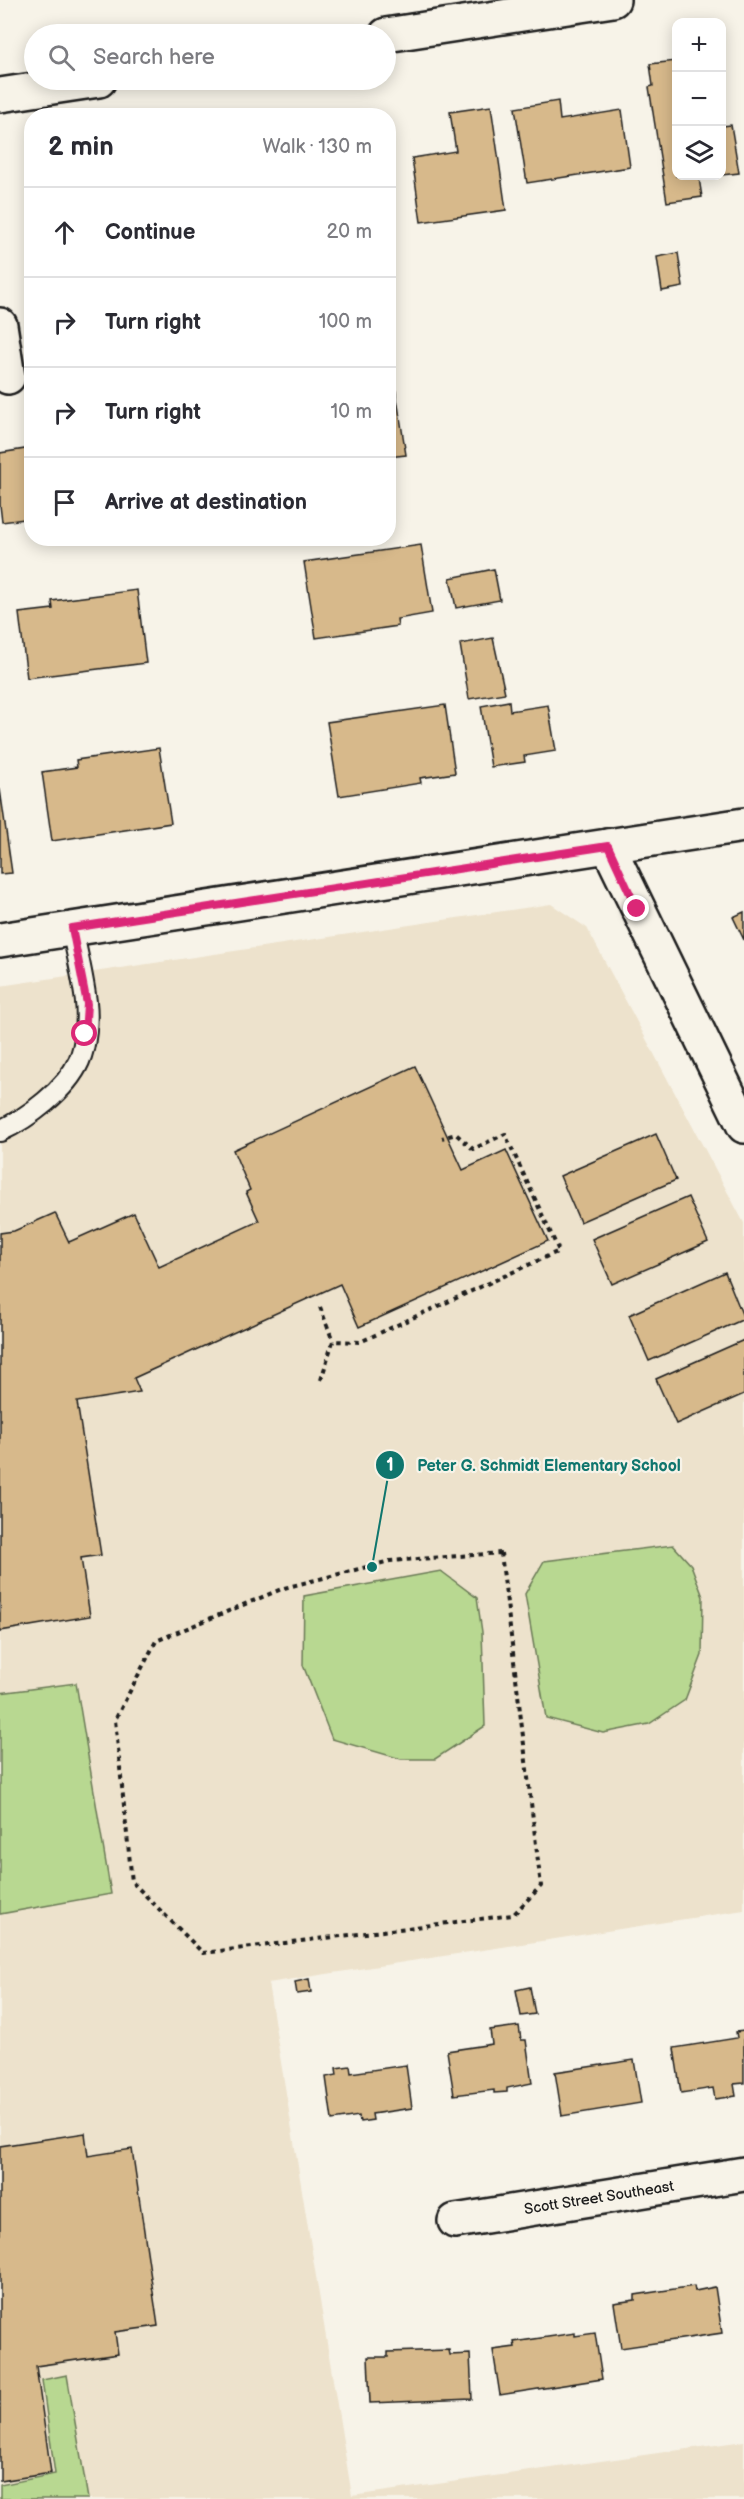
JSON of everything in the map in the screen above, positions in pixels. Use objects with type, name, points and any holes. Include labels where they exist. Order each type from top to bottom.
[{"type":"street","points":[[396,33],[613,0]]},
{"type":"street","points":[[0,95],[33,90]]},
{"type":"street","points":[[0,325],[8,377]]},
{"type":"street","points":[[0,940],[744,825]]},
{"type":"street","points":[[608,846],[744,1126]]},
{"type":"street","name":"Scott Street Southeast","points":[[455,2221],[744,2174]]},
{"type":"lane","points":[[0,1131],[13,1125],[55,1094],[79,1062],[85,1034],[87,1004],[72,928]]},
{"type":"path","points":[[333,1341],[360,1342],[559,1251],[505,1134],[473,1149],[456,1134],[442,1138]]},
{"type":"path","points":[[320,1307],[333,1341],[321,1380]]},
{"type":"path","points":[[501,1554],[542,1886],[513,1915],[203,1953],[132,1882],[115,1720],[156,1641],[284,1588],[390,1561],[501,1554]]},
{"type":"shaded area","points":[[551,904],[587,928],[744,1223],[744,1910],[268,1983],[352,2496],[744,2441],[744,2499],[0,2499],[0,986]]},
{"type":"green space","points":[[673,1545],[691,1565],[703,1597],[702,1655],[685,1700],[649,1724],[603,1733],[546,1718],[525,1594],[544,1561]]},
{"type":"green space","points":[[441,1571],[477,1598],[482,1632],[485,1726],[435,1759],[401,1759],[332,1739],[303,1665],[304,1596]]},
{"type":"green space","points":[[76,1683],[111,1894],[0,1914],[0,1693]]},
{"type":"green space","points":[[67,2375],[88,2499],[0,2499],[0,2485],[55,2474],[42,2380]]},
{"type":"building","points":[[672,61],[672,180],[699,180],[702,197],[667,202],[649,87],[653,86],[650,64]]},
{"type":"building","points":[[558,101],[560,120],[622,110],[630,167],[527,183],[515,108]]},
{"type":"building","points":[[491,106],[506,210],[421,222],[412,158],[456,151],[450,112]]},
{"type":"building","points":[[731,125],[739,173],[726,175],[726,126]]},
{"type":"building","points":[[678,253],[683,287],[662,291],[657,257]]},
{"type":"building","points":[[396,392],[406,455],[396,456]]},
{"type":"building","points":[[24,449],[24,519],[2,522],[0,453]]},
{"type":"building","points":[[421,545],[432,613],[397,619],[398,626],[316,638],[304,562]]},
{"type":"building","points":[[494,569],[500,600],[456,608],[450,578]]},
{"type":"building","points":[[137,590],[146,663],[27,678],[19,613],[53,609],[52,601]]},
{"type":"building","points":[[493,638],[505,693],[469,699],[460,644]]},
{"type":"building","points":[[509,701],[510,711],[548,705],[556,751],[524,756],[525,762],[491,767],[481,706]]},
{"type":"building","points":[[445,705],[455,773],[420,778],[421,783],[339,796],[327,722]]},
{"type":"building","points":[[159,748],[171,823],[52,841],[42,772],[77,767],[76,760]]},
{"type":"building","points":[[0,789],[12,873],[0,874]]},
{"type":"building","points":[[744,912],[744,940],[733,917]]},
{"type":"building","points":[[415,1066],[463,1170],[506,1150],[548,1241],[359,1327],[340,1284],[134,1378],[140,1392],[77,1402],[101,1555],[81,1558],[90,1616],[0,1631],[0,1233],[14,1231],[55,1213],[69,1242],[134,1213],[159,1267],[259,1221],[246,1192],[250,1190],[233,1150]]},
{"type":"building","points":[[656,1134],[676,1180],[580,1222],[560,1176]]},
{"type":"building","points":[[688,1197],[708,1242],[612,1284],[592,1239]]},
{"type":"building","points":[[725,1272],[744,1319],[649,1361],[629,1315]]},
{"type":"building","points":[[744,1340],[744,1394],[676,1424],[656,1379]]},
{"type":"building","points":[[309,1979],[311,1992],[297,1994],[295,1982]]},
{"type":"building","points":[[530,1987],[535,2014],[521,2016],[516,1990]]},
{"type":"building","points":[[519,2026],[521,2040],[526,2040],[532,2083],[507,2088],[507,2092],[494,2093],[494,2090],[454,2095],[447,2051],[492,2044],[490,2030]]},
{"type":"building","points":[[744,2031],[744,2083],[734,2084],[736,2096],[715,2099],[713,2088],[681,2093],[674,2048],[737,2038],[736,2032]]},
{"type":"building","points":[[634,2060],[641,2103],[562,2116],[555,2072]]},
{"type":"building","points":[[406,2065],[412,2108],[372,2114],[373,2120],[360,2122],[359,2116],[332,2120],[326,2077],[337,2075],[336,2068],[350,2066],[351,2073]]},
{"type":"building","points":[[85,2133],[88,2156],[132,2149],[158,2326],[115,2332],[118,2354],[36,2366],[51,2473],[0,2481],[0,2146]]},
{"type":"building","points":[[694,2286],[695,2291],[715,2287],[722,2333],[621,2348],[614,2303],[635,2300],[635,2295]]},
{"type":"building","points":[[575,2333],[575,2336],[595,2333],[602,2379],[500,2395],[493,2350],[515,2347],[514,2342]]},
{"type":"building","points":[[449,2350],[450,2355],[470,2354],[472,2399],[370,2403],[368,2357],[388,2357],[388,2352]]},
{"type":"place","name":"Peter G. Schmidt Elementary School","points":[[372,1567]]},
{"type":"route","points":[[85,1034],[87,1004],[72,928],[608,846],[637,909]]}]
